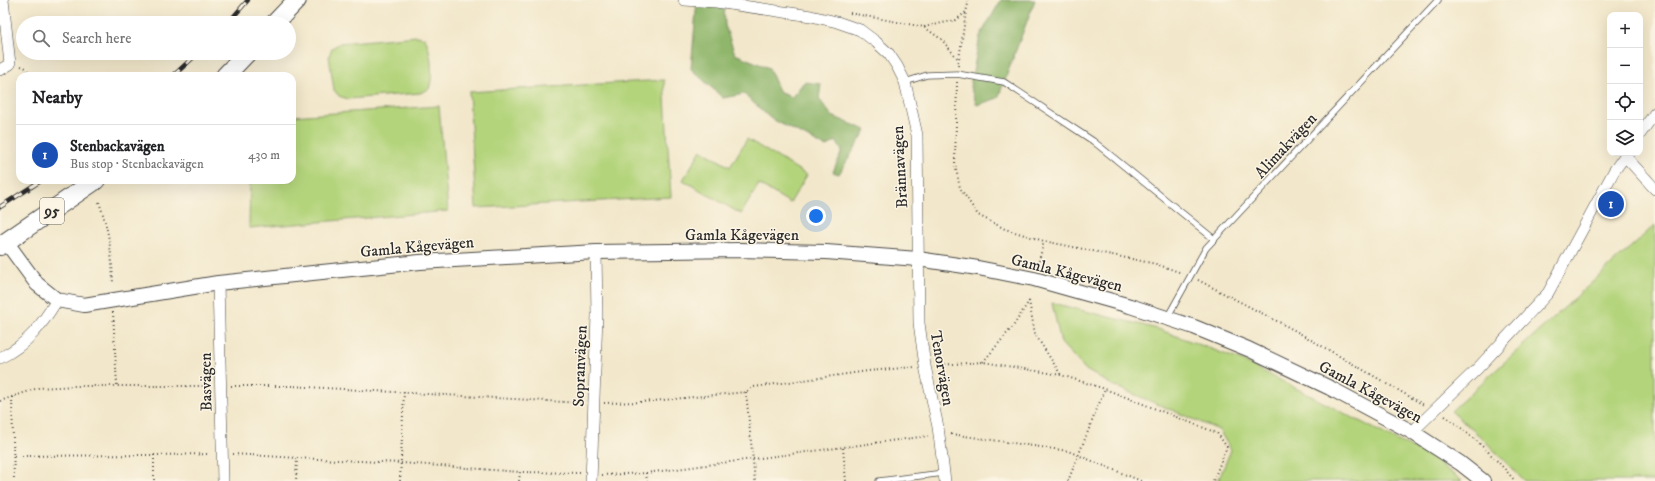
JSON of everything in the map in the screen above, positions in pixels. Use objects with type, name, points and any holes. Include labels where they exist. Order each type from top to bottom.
[{"type":"main road","points":[[282,16],[297,0]]},
{"type":"main road","points":[[230,72],[241,60]]},
{"type":"main road","name":"95","points":[[3,244],[90,184]]},
{"type":"street","points":[[0,70],[10,64],[3,0]]},
{"type":"street","name":"Brännavägen","points":[[684,0],[716,2],[811,16],[837,22],[860,30],[889,54],[905,82],[916,135],[918,259]]},
{"type":"street","points":[[1643,130],[1655,113]]},
{"type":"street","points":[[1412,432],[1478,368],[1548,293],[1614,171],[1625,156]]},
{"type":"street","points":[[1628,156],[1655,189]]},
{"type":"street","name":"Gamla Kågevägen","points":[[3,244],[37,284],[57,300],[84,305],[218,283],[420,262],[596,252],[740,250],[826,252],[918,259],[978,268],[1034,279],[1122,303],[1194,327],[1248,349],[1330,388],[1412,432],[1460,463],[1482,481]]},
{"type":"street","name":"Sopranvägen","points":[[591,477],[597,315],[596,252]]},
{"type":"street","name":"Tenorvägen","points":[[918,259],[919,323],[925,366],[945,477]]},
{"type":"street","name":"Basvägen","points":[[218,283],[223,481]]},
{"type":"street","points":[[0,358],[11,353],[29,340],[57,300]]},
{"type":"lane","name":"Alimakvägen","points":[[1167,319],[1206,248],[1438,0]]},
{"type":"lane","points":[[905,82],[927,75],[957,74],[1004,82],[1093,142],[1214,239]]},
{"type":"lane","points":[[879,481],[945,477]]},
{"type":"path","points":[[966,12],[956,20],[924,27],[941,39],[959,60],[969,0]]},
{"type":"path","points":[[10,64],[26,68],[28,72]]},
{"type":"path","points":[[957,85],[955,164],[960,188],[978,215],[1005,229],[1044,241],[1156,264],[1190,276],[1294,330],[1420,403],[1435,409],[1458,425],[1503,466],[1515,481]]},
{"type":"path","points":[[99,202],[108,227],[112,257],[113,284]]},
{"type":"path","points":[[1039,261],[1044,241]]},
{"type":"path","points":[[983,362],[1014,325],[1029,301],[1035,334],[1061,375]]},
{"type":"path","points":[[113,311],[117,386]]},
{"type":"path","points":[[1068,481],[1105,389]]},
{"type":"path","points":[[400,481],[404,392]]},
{"type":"path","points":[[746,392],[755,481]]},
{"type":"path","points":[[12,397],[14,481]]},
{"type":"path","points":[[1197,425],[1217,433],[1227,447],[1213,481]]},
{"type":"path","points":[[14,456],[222,453],[401,463],[591,477],[646,473],[951,434],[1068,451],[1141,481]]},
{"type":"path","points":[[843,448],[846,481]]},
{"type":"path","points":[[154,455],[154,481]]},
{"type":"path","points":[[296,481],[297,458]]},
{"type":"path","points":[[519,481],[520,472]]},
{"type":"path","points":[[646,473],[647,481]]},
{"type":"green space","points":[[697,0],[724,0],[725,26],[735,54],[769,68],[780,93],[792,97],[804,82],[821,84],[819,99],[832,116],[866,130],[839,174],[833,172],[842,151],[836,141],[826,147],[770,118],[744,94],[723,98],[691,69]]},
{"type":"green space","points":[[1001,0],[1035,0],[998,98],[977,105],[970,87],[980,36]]},
{"type":"green space","points":[[417,36],[425,38],[429,49],[432,70],[429,89],[420,93],[348,99],[339,96],[334,90],[329,56],[332,48],[340,43]]},
{"type":"green space","points":[[664,80],[671,197],[476,208],[469,92]]},
{"type":"green space","points":[[439,106],[448,211],[249,228],[250,184],[296,184],[296,116]]},
{"type":"green space","points":[[747,139],[807,175],[790,203],[759,184],[741,214],[683,180],[701,150],[730,167]]},
{"type":"green space","points":[[1655,225],[1655,481],[1524,481],[1481,437],[1451,411]]},
{"type":"green space","points":[[1052,303],[1158,329],[1243,361],[1433,459],[1462,481],[1218,481],[1231,450],[1219,430],[1112,385],[1086,370],[1061,343]]},
{"type":"railway","points":[[234,16],[248,0]]},
{"type":"railway","points":[[177,72],[190,60]]},
{"type":"railway","points":[[0,207],[36,184]]},
{"type":"place","name":"Stenbackavägen","points":[[1611,204]]}]
